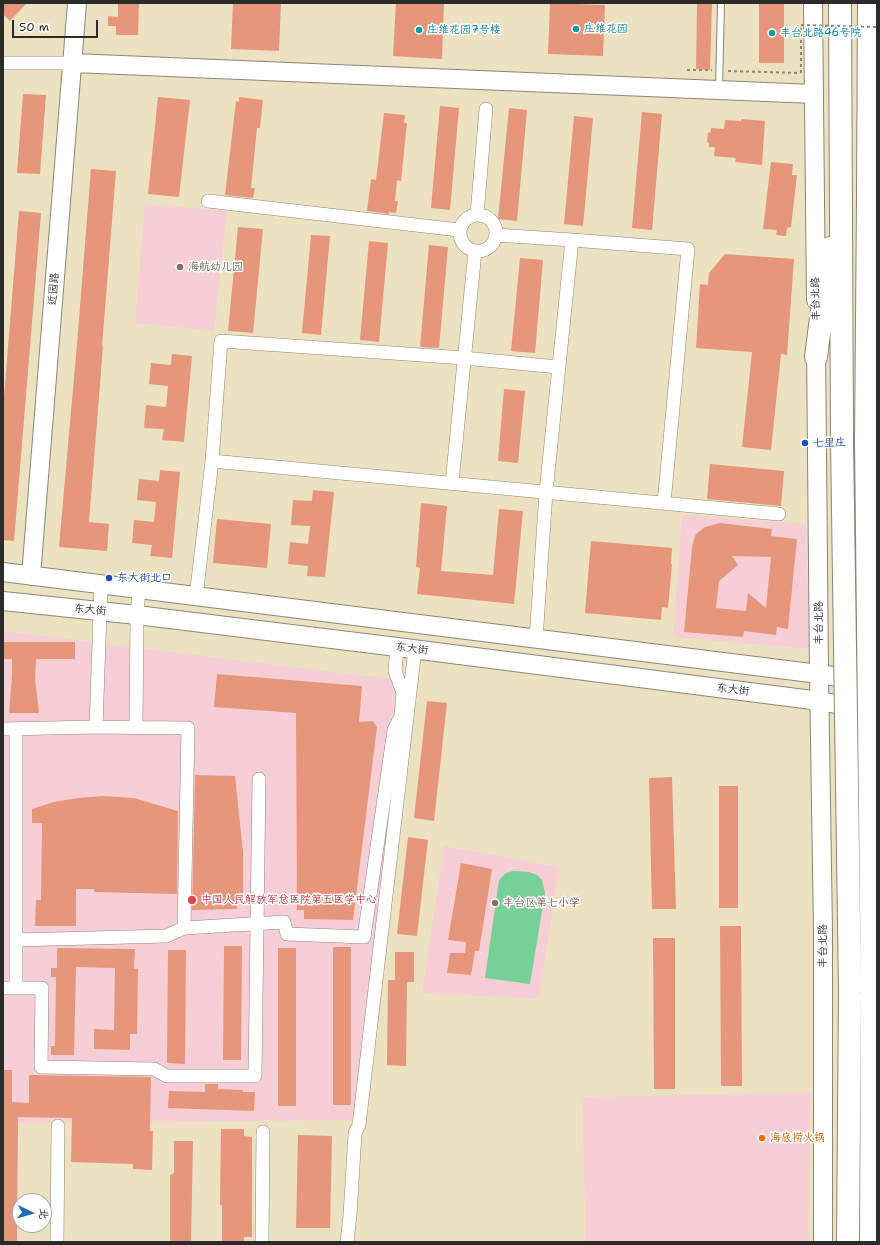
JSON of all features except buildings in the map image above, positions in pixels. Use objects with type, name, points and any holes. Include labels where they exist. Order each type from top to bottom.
[{"type":"highway","points":[[840,3],[842,441],[850,991],[848,1242]]},
{"type":"highway","points":[[868,3],[873,190],[866,441],[872,993],[871,1242]]},
{"type":"highway","points":[[816,357],[841,157]]},
{"type":"street","name":"近园路","points":[[31,576],[77,3]]},
{"type":"street","name":"丰台北路","points":[[813,3],[819,674],[823,932],[824,1242]]},
{"type":"street","points":[[3,63],[73,63],[814,94]]},
{"type":"street","points":[[477,214],[486,108]]},
{"type":"street","points":[[208,201],[459,230]]},
{"type":"street","points":[[477,214],[484,215],[489,218],[496,229],[496,235],[491,246],[481,251],[469,250],[461,241],[459,230],[461,224],[466,219],[471,215],[477,214]]},
{"type":"street","points":[[496,235],[688,249],[664,503]]},
{"type":"street","points":[[536,639],[546,492],[572,240]]},
{"type":"street","points":[[452,483],[475,251]]},
{"type":"street","points":[[196,596],[212,461],[221,341],[558,366]]},
{"type":"street","points":[[212,461],[779,514]]},
{"type":"street","points":[[818,538],[828,566],[838,578],[852,585],[862,586],[877,577]]},
{"type":"street","points":[[3,572],[819,674],[877,684]]},
{"type":"street","points":[[96,727],[101,584]]},
{"type":"street","points":[[136,727],[137,615],[139,589]]},
{"type":"street","name":"东大街","points":[[3,600],[406,648],[820,701],[877,712]]},
{"type":"street","points":[[16,940],[166,936],[184,928],[284,922],[287,934],[364,937],[394,730],[401,716],[403,693],[395,671],[406,648]]},
{"type":"street","points":[[347,1242],[355,1133],[359,1125],[406,648]]},
{"type":"street","points":[[184,928],[188,728],[96,727],[9,729],[16,940],[10,988],[42,988],[41,1067],[154,1069],[167,1076],[255,1076],[259,779]]},
{"type":"street","points":[[57,1242],[58,1126]]},
{"type":"street","points":[[262,1242],[263,1132]]},
{"type":"lane","points":[[719,90],[721,3]]},
{"type":"path","points":[[687,70],[801,73],[801,25],[877,27]]},
{"type":"shaded area","name":"海航幼儿园","points":[[145,204],[227,211],[214,331],[135,323]]},
{"type":"shaded area","points":[[682,515],[806,524],[809,649],[673,637]]},
{"type":"shaded area","name":"中国人民解放军总医院第五医学中心","points":[[3,631],[408,681],[355,1120],[3,1123]]},
{"type":"shaded area","name":"丰台区第七小学","points":[[444,846],[559,867],[539,999],[422,993]]},
{"type":"shaded area","points":[[810,1093],[808,1242],[586,1242],[582,1097]]},
{"type":"green space","points":[[513,871],[529,872],[537,875],[542,880],[545,893],[530,984],[485,978],[499,880],[506,873]]},
{"type":"place","name":"庄维花园","points":[[576,29]]},
{"type":"place","name":"庄维花园7号楼","points":[[419,30]]},
{"type":"place","name":"丰台北路46号院","points":[[772,33]]},
{"type":"place","name":"海航幼儿园","points":[[180,267]]},
{"type":"place","name":"七里庄","points":[[805,443]]},
{"type":"place","name":"东大街北口","points":[[109,578]]},
{"type":"place","name":"中国人民解放军总医院第五医学中心","points":[[192,900]]},
{"type":"place","name":"丰台区第七小学","points":[[495,903]]},
{"type":"place","name":"海底捞火锅","points":[[762,1138]]}]
